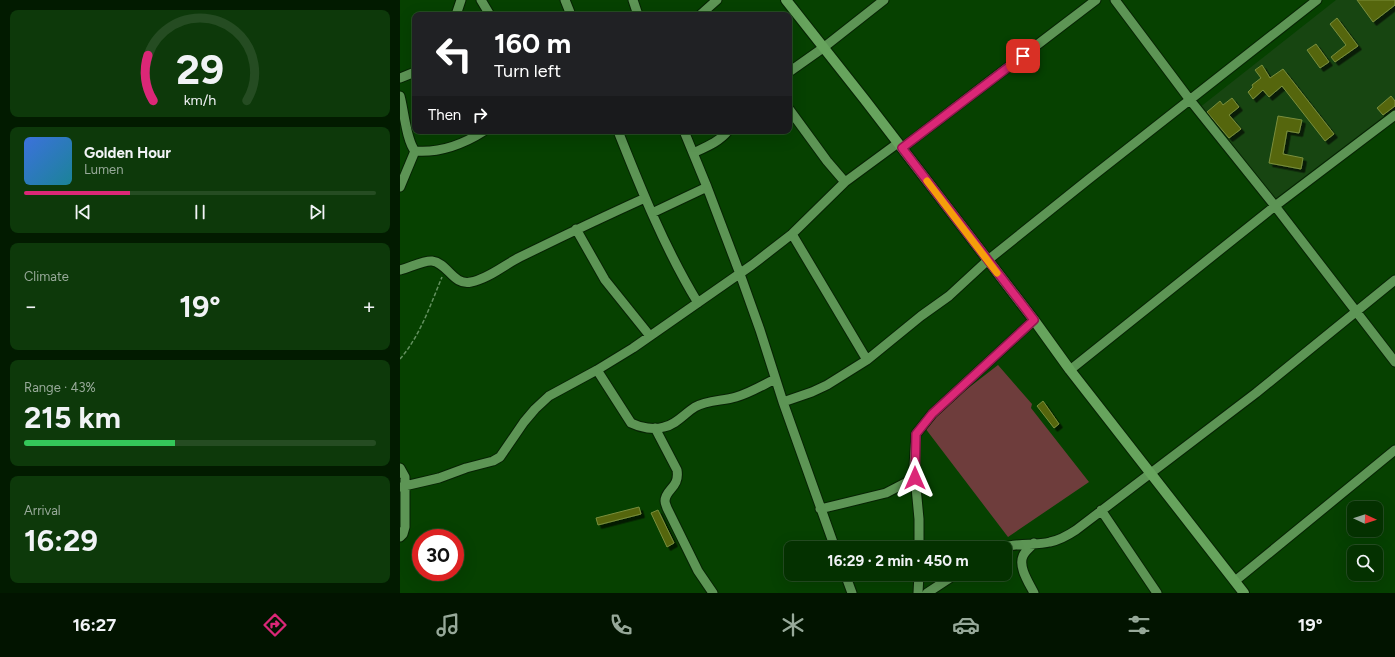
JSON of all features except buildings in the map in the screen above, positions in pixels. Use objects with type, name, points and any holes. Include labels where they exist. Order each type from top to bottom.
[{"type":"main road","points":[[786,0],[988,260],[1070,370],[1244,593]]},
{"type":"street","points":[[457,12],[461,0]]},
{"type":"street","points":[[481,0],[488,12]]},
{"type":"street","points":[[565,0],[570,12]]},
{"type":"street","points":[[633,0],[637,12]]},
{"type":"street","points":[[711,12],[717,0]]},
{"type":"street","points":[[792,70],[824,48],[884,0]]},
{"type":"street","points":[[403,487],[439,478],[466,468],[493,461],[500,457],[511,439],[535,409],[549,396],[597,370],[650,336],[740,274],[792,234],[845,182],[900,146],[1096,0]]},
{"type":"street","points":[[1116,0],[1190,100],[1276,206],[1395,362]]},
{"type":"street","points":[[782,402],[812,392],[827,385],[867,360],[921,316],[949,296],[988,260],[1317,0]]},
{"type":"street","points":[[400,78],[412,73]]},
{"type":"street","points":[[400,96],[408,130],[415,151],[400,187]]},
{"type":"street","points":[[792,113],[827,161],[845,182]]},
{"type":"street","points":[[1070,370],[1276,206],[1395,115]]},
{"type":"street","points":[[415,151],[439,150],[456,145],[478,134]]},
{"type":"street","points":[[619,134],[645,198],[686,283],[698,303]]},
{"type":"street","points":[[685,134],[740,274],[760,330],[782,402],[832,541]]},
{"type":"street","points":[[693,154],[715,143],[725,134]]},
{"type":"street","points":[[652,213],[707,187]]},
{"type":"street","points":[[400,270],[428,261],[434,261],[446,268],[460,282],[470,282],[480,279],[576,229],[645,198]]},
{"type":"street","points":[[576,229],[605,280],[650,336]]},
{"type":"street","points":[[792,234],[867,360]]},
{"type":"street","points":[[1012,546],[1048,543],[1063,538],[1256,393],[1395,280]]},
{"type":"street","points":[[919,541],[919,519],[915,478],[916,434],[932,414],[1034,320]]},
{"type":"street","points":[[597,370],[632,423],[639,427],[655,428],[664,428],[670,425],[695,407],[708,402],[738,396],[775,379]]},
{"type":"street","points":[[655,428],[677,470],[678,478],[674,487],[667,494],[665,501],[667,508],[698,571],[713,593]]},
{"type":"street","points":[[1235,581],[1395,450]]},
{"type":"street","points":[[400,468],[405,477],[403,487],[405,527],[403,534],[400,537]]},
{"type":"street","points":[[820,509],[886,493],[915,478]]},
{"type":"street","points":[[1101,510],[1157,593]]},
{"type":"street","points":[[1034,543],[1023,556],[1022,563],[1024,574],[1034,593]]},
{"type":"street","points":[[848,581],[852,593]]},
{"type":"street","points":[[918,581],[918,593]]},
{"type":"street","points":[[927,593],[945,581]]},
{"type":"path","points":[[400,359],[409,349],[416,336],[446,268]]},
{"type":"shaded area","points":[[1336,0],[1395,0],[1395,112],[1275,205],[1199,108]]},
{"type":"shaded area","points":[[998,365],[1032,404],[1031,408],[1089,482],[1008,537],[925,428],[936,413]]},
{"type":"slow traffic","points":[[927,181],[997,273]]},
{"type":"route","points":[[915,478],[914,466],[916,434],[932,414],[1034,320],[902,148],[1023,56]]}]
